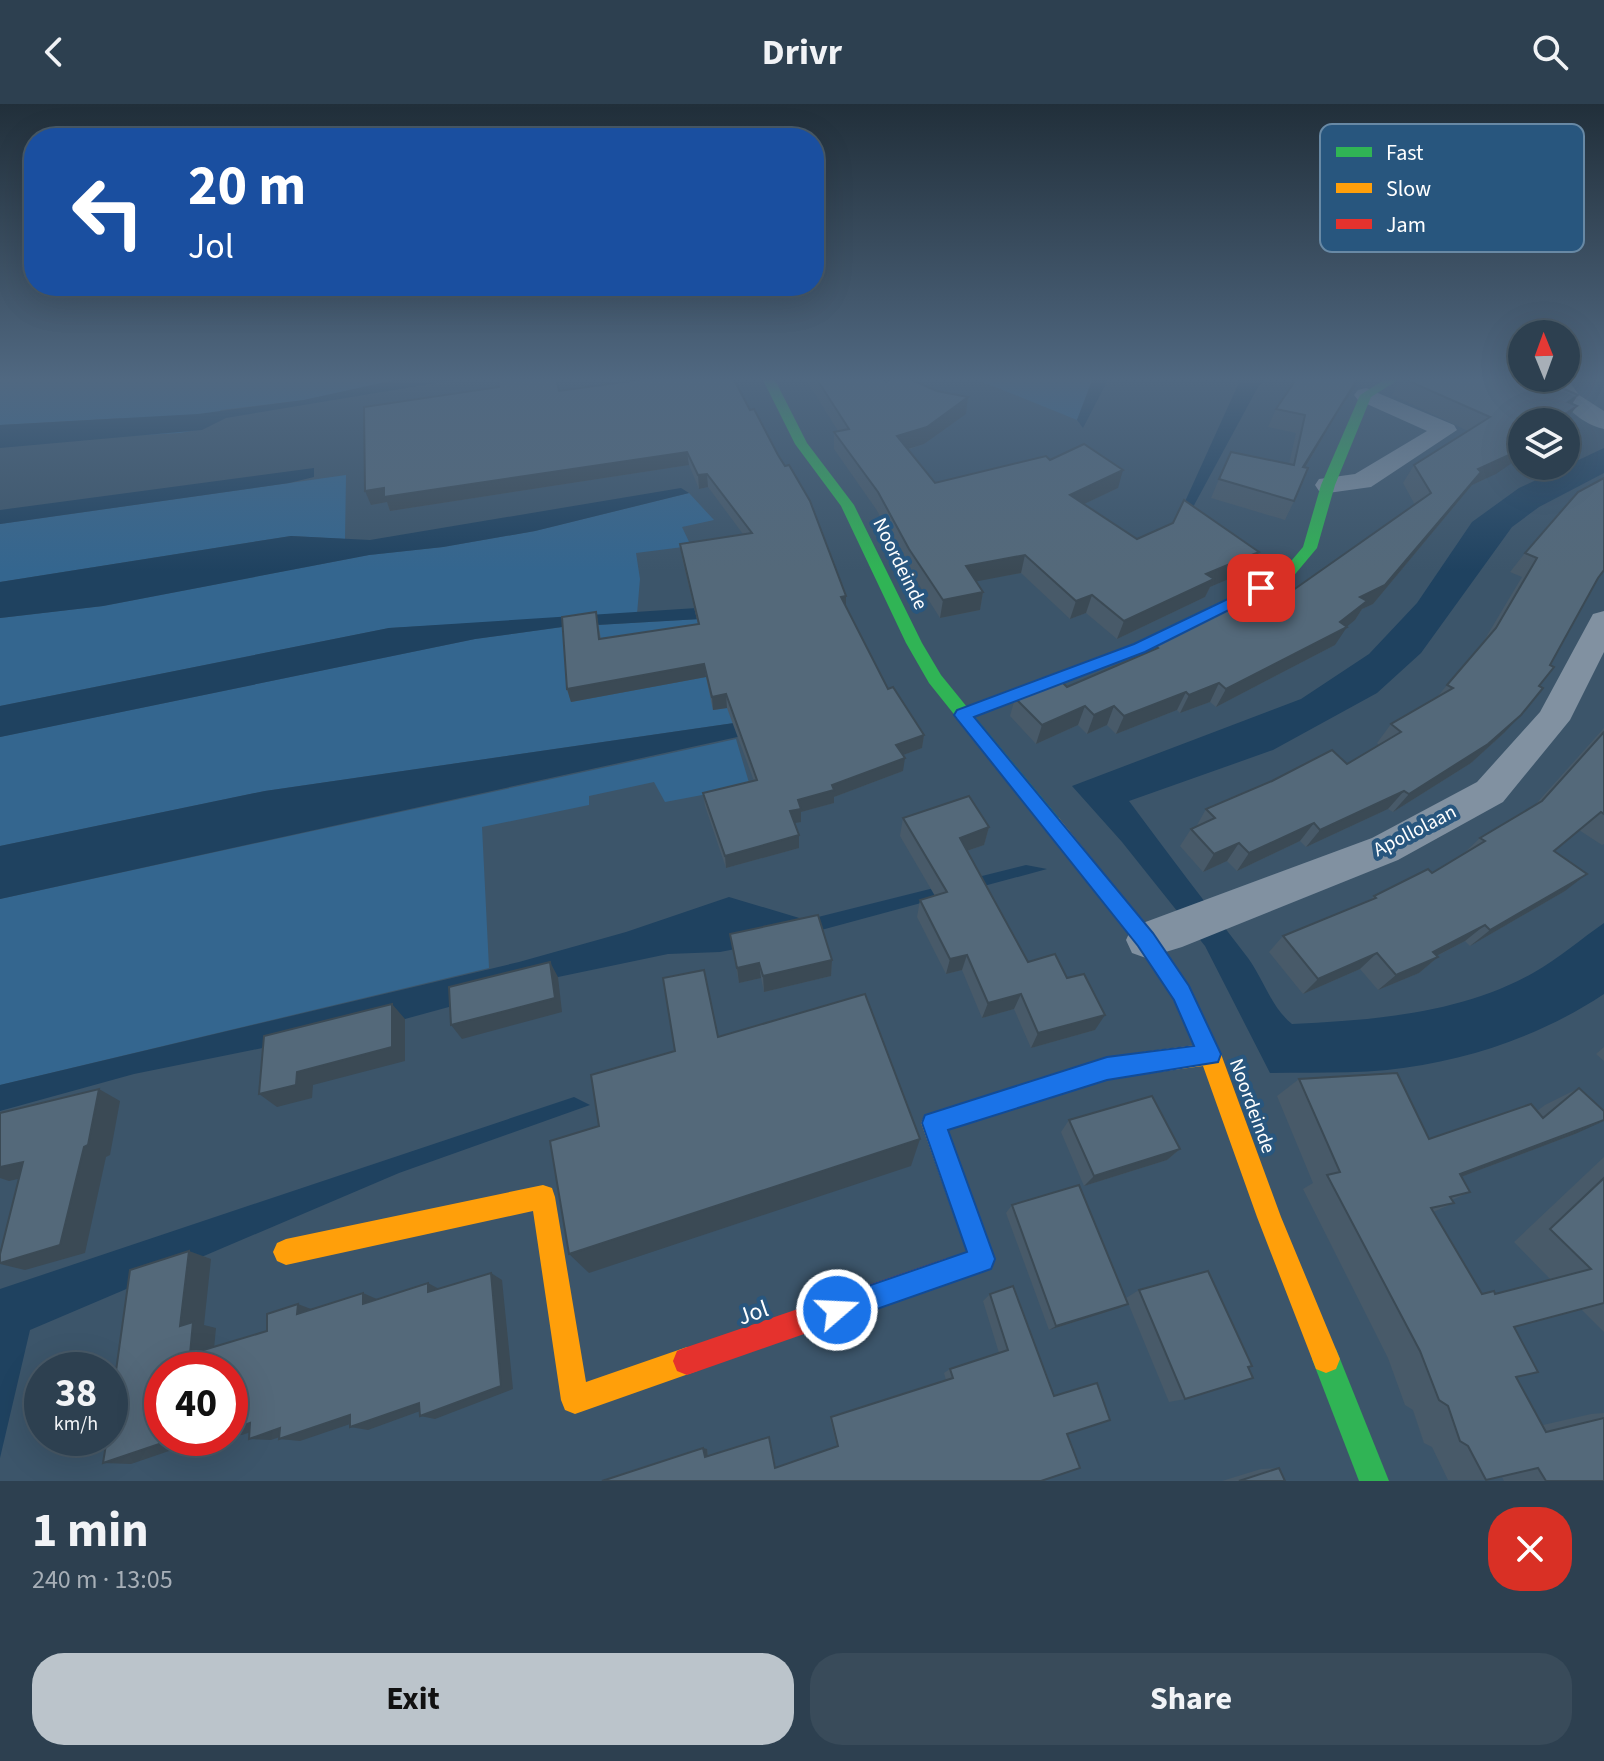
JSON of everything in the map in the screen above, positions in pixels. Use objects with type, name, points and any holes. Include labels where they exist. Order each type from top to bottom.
[{"type":"street","name":"Noordeinde","points":[[800,442],[847,505],[914,643],[935,679],[963,715],[1164,934],[1182,993],[1210,1054],[1269,1217],[1374,1481]]},
{"type":"street","points":[[963,715],[1139,648],[1286,576],[1310,548],[1328,485],[1346,442]]},
{"type":"street","points":[[1328,485],[1362,481],[1425,442]]},
{"type":"street","name":"Apollolaan","points":[[1164,934],[1385,849],[1490,792],[1553,720],[1604,621]]},
{"type":"street","name":"Jol","points":[[286,1252],[543,1197],[575,1400],[982,1259],[933,1123],[1107,1068],[1210,1054]]},
{"type":"shaded area","points":[[0,442],[64,442],[0,448]]},
{"type":"shaded area","points":[[1212,442],[1228,442],[1192,509],[1183,506]]},
{"type":"shaded area","points":[[1604,448],[1604,473],[1539,507],[1512,527],[1421,653],[1377,693],[1273,750],[1129,801],[1248,958],[1273,1001],[1292,1024],[1385,1017],[1476,998],[1533,973],[1604,923],[1604,994],[1527,1035],[1444,1061],[1372,1071],[1270,1073],[1205,946],[1122,842],[1072,786],[1301,699],[1369,654],[1417,603],[1472,522],[1519,488],[1536,480],[1580,480],[1580,459]]},
{"type":"shaded area","points":[[314,468],[314,477],[289,483],[0,524],[0,510]]},
{"type":"shaded area","points":[[346,475],[345,539],[291,536],[0,582],[0,524]]},
{"type":"shaded area","points":[[681,488],[689,493],[535,531],[443,547],[369,555],[103,606],[0,618],[0,582],[291,536],[370,540]]},
{"type":"shaded area","points":[[689,493],[714,520],[682,527],[691,546],[636,553],[640,579],[637,614],[389,628],[0,706],[0,618],[103,606],[369,555],[443,547],[535,531]]},
{"type":"shaded area","points":[[697,608],[700,619],[562,627],[475,639],[0,737],[0,706],[389,628]]},
{"type":"shaded area","points":[[700,619],[741,722],[265,791],[0,846],[0,737],[475,639],[562,627]]},
{"type":"shaded area","points":[[741,722],[760,732],[0,899],[0,846],[265,791]]},
{"type":"shaded area","points":[[736,739],[750,786],[665,802],[654,782],[589,796],[589,805],[482,827],[489,968],[0,1085],[0,899]]},
{"type":"shaded area","points":[[1026,865],[1047,869],[788,939],[720,952],[668,954],[558,977],[405,1019],[134,1074],[0,1111],[0,1085],[519,962],[626,932],[729,897],[806,920]]},
{"type":"shaded area","points":[[574,1097],[590,1105],[399,1173],[30,1330],[0,1458],[0,1289]]},
{"type":"building","points":[[364,442],[771,442],[810,501],[846,596],[841,597],[888,689],[893,687],[924,735],[896,745],[905,758],[832,785],[834,790],[798,800],[801,809],[790,811],[799,835],[725,856],[703,793],[757,780],[726,694],[712,697],[704,664],[567,689],[562,617],[596,612],[599,639],[699,624],[680,544],[752,533],[707,474],[698,475],[687,452],[384,497],[384,488],[365,491]]},
{"type":"building","points":[[842,442],[902,442],[935,483],[1046,456],[1050,460],[1084,444],[1123,470],[1070,495],[1137,539],[1173,523],[1184,500],[1259,552],[1206,574],[1214,579],[1124,621],[1092,595],[1076,601],[1025,555],[966,566],[983,592],[943,600],[909,549],[878,492]]},
{"type":"building","points":[[1299,442],[1318,442],[1303,467],[1308,468],[1294,501],[1219,479],[1231,452],[1294,465]]},
{"type":"building","points":[[1450,442],[1508,442],[1508,455],[1478,469],[1481,472],[1385,585],[1360,597],[1367,601],[1340,622],[1347,627],[1226,689],[1219,683],[1124,716],[1114,706],[1094,715],[1085,706],[1042,725],[1015,698],[1060,680],[1067,687],[1158,648],[1154,644],[1245,600],[1253,606],[1251,610],[1254,607],[1262,612],[1431,493],[1414,465]]},
{"type":"building","points":[[1604,478],[1604,570],[1550,665],[1554,667],[1539,686],[1543,688],[1521,715],[1488,744],[1409,794],[1404,791],[1320,830],[1314,823],[1249,853],[1239,843],[1214,854],[1191,829],[1215,818],[1206,809],[1272,781],[1332,750],[1347,764],[1401,732],[1391,724],[1453,688],[1447,685],[1496,628],[1537,558],[1525,553],[1578,492]]},
{"type":"building","points":[[1604,732],[1604,814],[1601,812],[1554,851],[1587,874],[1490,930],[1485,925],[1433,952],[1438,957],[1396,975],[1377,953],[1318,979],[1283,936],[1376,898],[1374,896],[1428,869],[1432,873],[1485,841],[1480,838],[1542,801]]},
{"type":"building","points":[[969,796],[989,827],[960,838],[1028,962],[1055,954],[1067,978],[1084,974],[1105,1015],[1038,1033],[1021,994],[988,1003],[967,955],[950,959],[920,900],[947,892],[903,818]]},
{"type":"building","points":[[818,915],[832,960],[763,976],[759,963],[737,968],[730,934]]},
{"type":"building","points":[[550,962],[555,998],[451,1025],[449,987]]},
{"type":"building","points":[[704,970],[718,1037],[865,994],[920,1139],[569,1254],[550,1141],[599,1126],[591,1075],[675,1051],[663,978]]},
{"type":"building","points":[[392,1004],[392,1047],[297,1072],[296,1085],[259,1094],[264,1036]]},
{"type":"building","points":[[1397,1073],[1429,1139],[1531,1104],[1543,1118],[1579,1088],[1604,1111],[1604,1120],[1460,1174],[1470,1192],[1450,1197],[1454,1203],[1431,1208],[1482,1294],[1494,1291],[1495,1294],[1591,1269],[1550,1229],[1604,1178],[1604,1303],[1514,1327],[1538,1372],[1516,1377],[1546,1432],[1604,1418],[1604,1481],[1546,1481],[1538,1468],[1486,1480],[1468,1446],[1460,1441],[1448,1406],[1439,1400],[1420,1351],[1327,1175],[1340,1172],[1299,1079]]},
{"type":"building","points":[[99,1089],[88,1145],[84,1147],[60,1245],[0,1263],[23,1162],[0,1167],[0,1113]]},
{"type":"building","points":[[1152,1096],[1180,1149],[1094,1176],[1069,1120]]},
{"type":"building","points":[[1079,1185],[1128,1304],[1056,1326],[1012,1205]]},
{"type":"building","points":[[189,1251],[180,1326],[193,1322],[190,1352],[144,1352],[144,1449],[128,1455],[128,1352],[119,1352],[130,1270]]},
{"type":"building","points":[[1208,1271],[1252,1366],[1248,1367],[1253,1378],[1185,1399],[1139,1290]]},
{"type":"building","points":[[491,1273],[501,1386],[420,1416],[419,1403],[350,1427],[350,1415],[279,1439],[280,1428],[249,1439],[248,1352],[197,1352],[267,1331],[267,1314],[298,1304],[297,1314],[363,1293],[363,1304],[428,1283],[428,1292]]},
{"type":"building","points":[[1013,1286],[1054,1396],[1097,1383],[1110,1420],[1067,1434],[1080,1468],[1041,1481],[602,1481],[703,1448],[705,1457],[769,1437],[775,1468],[838,1446],[831,1417],[953,1378],[950,1369],[1008,1350],[990,1294]]},
{"type":"building","points":[[104,1456],[124,1456],[103,1463]]},
{"type":"building","points":[[1279,1468],[1285,1481],[1239,1481]]},
{"type":"traffic: fast","points":[[800,442],[847,505],[914,643],[935,679],[1052,823]]},
{"type":"traffic: fast","points":[[963,715],[1139,648],[1286,576],[1310,548],[1328,485],[1346,442]]},
{"type":"traffic: fast","points":[[1326,1359],[1374,1481]]},
{"type":"traffic: slow","points":[[1052,823],[1146,940],[1182,993],[1210,1054],[1269,1217],[1326,1359]]},
{"type":"traffic: slow","points":[[947,1271],[982,1259],[933,1123],[1107,1068],[1210,1054]]},
{"type":"traffic: slow","points":[[286,1252],[543,1197],[575,1400],[687,1361]]},
{"type":"traffic: jam","points":[[687,1361],[947,1271]]},
{"type":"route","points":[[837,1310],[982,1259],[933,1123],[1107,1068],[1210,1054],[1182,993],[1146,940],[963,715],[1139,648],[1261,588]]}]
